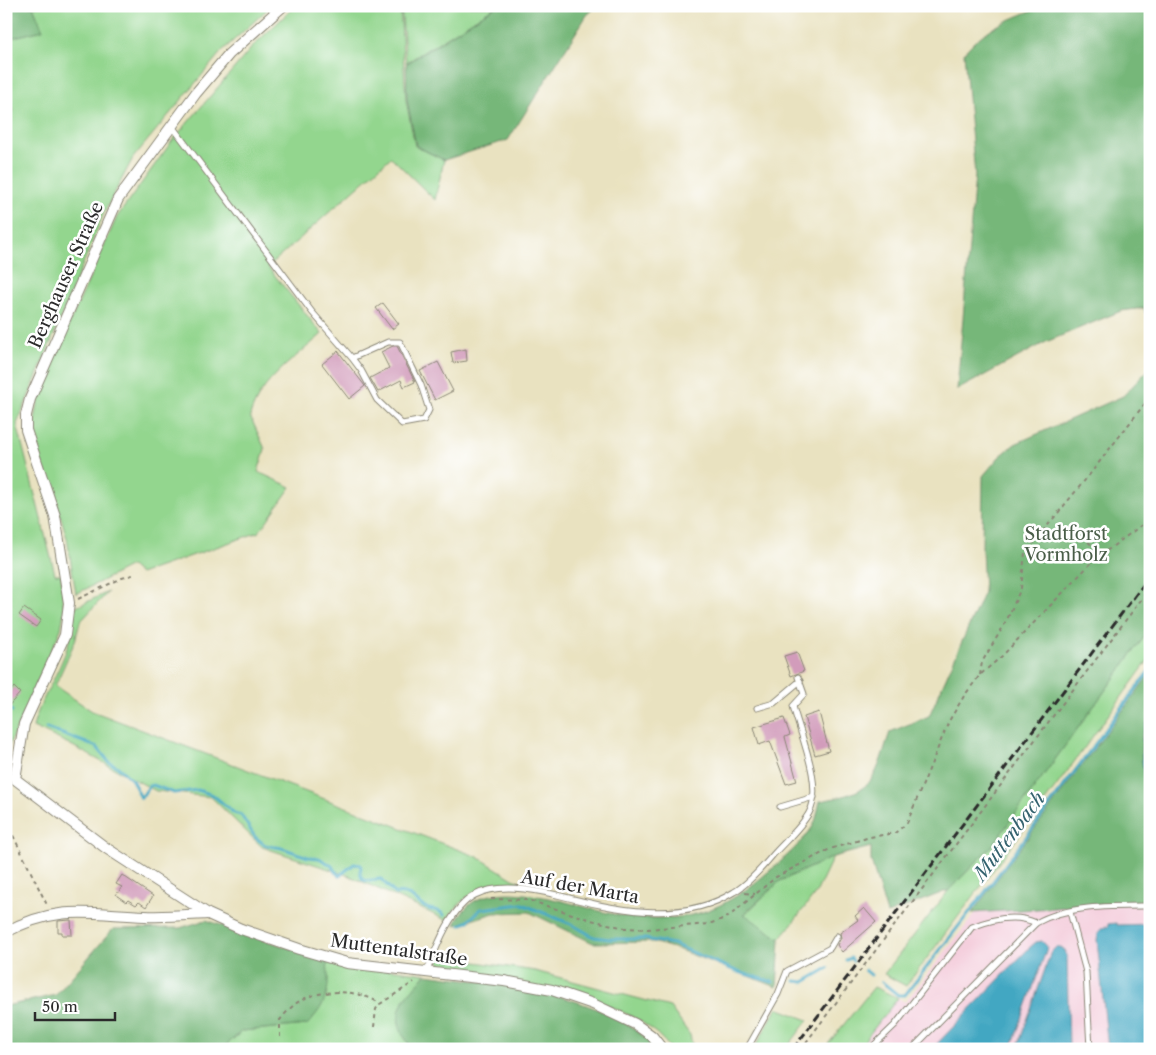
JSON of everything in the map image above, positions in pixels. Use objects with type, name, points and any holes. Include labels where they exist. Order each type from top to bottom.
[{"type":"street","name":"Berghauser Straße","points":[[10,776],[24,724],[66,635],[69,603],[55,516],[26,430],[26,415],[30,399],[118,199],[229,54],[283,6]]},
{"type":"street","name":"Muttentalstraße","points":[[10,776],[106,848],[208,914],[276,942],[328,958],[369,966],[504,981],[572,996],[635,1024],[652,1036],[662,1049]]},
{"type":"street","points":[[6,932],[51,913],[84,912],[148,916],[208,914]]},
{"type":"lane","points":[[172,126],[312,312],[361,370],[377,400],[402,424],[424,420],[429,410],[421,385],[400,342],[388,342],[352,358]]},
{"type":"lane","name":"Auf der Marta","points":[[425,971],[444,933],[460,907],[473,896],[488,891],[532,890],[610,909],[648,912],[692,908],[726,896],[746,883],[765,865],[804,820],[810,812],[814,797],[813,778],[793,706],[804,694],[799,679],[774,703],[757,708]]},
{"type":"lane","points":[[780,807],[814,797]]},
{"type":"lane","points":[[912,1049],[1036,923],[1052,914],[1122,906],[1150,906]]},
{"type":"lane","points":[[1070,912],[1086,972],[1090,1049]]},
{"type":"lane","points":[[870,1049],[895,1025],[972,927],[983,923],[1023,917],[1036,923]]},
{"type":"lane","points":[[747,1049],[778,994],[787,972],[792,967],[830,948],[838,936]]},
{"type":"path","points":[[980,675],[982,662],[1006,622],[1021,588],[1025,553],[1150,397]]},
{"type":"path","points":[[1094,560],[1150,519]]},
{"type":"path","points":[[1088,542],[1102,554]]},
{"type":"path","points":[[69,603],[122,578],[136,574]]},
{"type":"path","points":[[801,1049],[1150,588]]},
{"type":"path","points":[[6,821],[51,913]]},
{"type":"path","points":[[374,1027],[376,1009],[380,1004],[418,980],[425,971]]},
{"type":"path","points":[[280,1037],[280,1020],[295,1004],[319,994],[351,992],[370,996],[380,1004]]},
{"type":"shaded area","points":[[1150,678],[1150,1049],[858,1049],[898,998],[905,1002],[1001,881]]},
{"type":"green space","points":[[6,6],[33,6],[43,30],[6,39]]},
{"type":"green space","points":[[33,6],[271,6],[222,51],[133,158],[104,213],[17,424],[55,574],[61,574],[64,612],[61,629],[6,752],[6,113],[14,111],[6,94],[6,39],[42,30]]},
{"type":"green space","points":[[295,6],[400,6],[406,100],[415,146],[444,160],[435,200],[391,157],[268,267],[322,334],[270,381],[255,403],[250,416],[265,449],[258,472],[291,487],[259,532],[140,574],[131,566],[76,594],[67,538],[56,501],[32,437],[41,387],[117,217],[172,141],[254,45]]},
{"type":"green space","points":[[401,6],[496,6],[406,63]]},
{"type":"green space","points":[[496,6],[597,6],[587,15],[508,140],[444,160],[416,146],[407,100],[406,64]]},
{"type":"green space","points":[[1043,6],[1150,6],[1150,327],[1144,308],[1121,311],[1046,342],[957,390],[975,175],[964,53],[981,36],[1000,24]]},
{"type":"green space","name":"Stadtforst Vormholz","points":[[1150,368],[1150,629],[992,846],[949,890],[887,914],[871,861],[871,847],[833,857],[780,881],[744,914],[780,939],[777,987],[677,949],[652,942],[593,943],[529,912],[494,913],[455,925],[468,906],[486,896],[508,893],[558,900],[625,916],[672,918],[686,916],[709,910],[730,900],[759,880],[786,857],[809,832],[816,820],[820,801],[852,793],[870,782],[880,762],[890,732],[929,716],[984,592],[982,549],[983,476],[999,457],[1015,444],[1123,396]]},
{"type":"green space","points":[[108,592],[80,622],[75,641],[55,686],[92,711],[478,857],[513,879],[534,887],[494,885],[484,888],[465,899],[446,920],[350,876],[262,847],[211,797],[156,791],[69,744],[33,727],[65,655],[74,608]]},
{"type":"green space","points":[[1150,629],[1150,658],[906,986],[884,974],[949,890],[992,846]]},
{"type":"green space","points":[[1150,674],[1150,716],[1142,735],[1141,751],[1150,834],[1150,902],[972,913]]},
{"type":"green space","points":[[833,857],[816,893],[780,939],[744,915],[780,881]]},
{"type":"green space","points":[[206,920],[327,961],[328,988],[326,996],[319,1010],[307,1025],[242,1031],[222,1049],[6,1049],[6,1006],[56,995],[113,929],[180,928]]},
{"type":"green space","points":[[436,956],[535,971],[670,1007],[690,1035],[693,1049],[671,1049],[658,1034],[643,1023],[609,1006],[442,967]]},
{"type":"green space","points":[[327,961],[426,974],[404,1000],[403,1034],[411,1049],[222,1049],[242,1031],[307,1025]]},
{"type":"green space","points":[[426,974],[517,987],[580,1003],[609,1015],[635,1030],[657,1049],[411,1049],[403,1035],[398,1017],[403,1002]]},
{"type":"green space","points":[[874,987],[898,998],[858,1049],[824,1049]]},
{"type":"green space","points":[[777,1008],[808,1020],[786,1049],[754,1049]]},
{"type":"water","points":[[1150,717],[1150,825],[1142,754],[1145,727]]},
{"type":"water","points":[[1116,923],[1117,925],[1150,924],[1150,1049],[1108,1049],[1097,940],[1101,929],[1108,926],[1108,924]]},
{"type":"water","points":[[1042,941],[1047,946],[1046,951],[1011,1049],[932,1049],[1029,948],[1036,942]]},
{"type":"water","points":[[1056,947],[1061,947],[1065,950],[1067,957],[1069,1049],[1017,1049],[1051,952]]},
{"type":"building","points":[[383,303],[399,324],[392,329],[376,308]]},
{"type":"building","points":[[397,346],[415,382],[404,387],[401,380],[378,392],[370,378],[389,368],[381,352]]},
{"type":"building","points":[[466,349],[467,361],[453,363],[451,352]]},
{"type":"building","points":[[338,351],[365,386],[349,399],[322,364]]},
{"type":"building","points":[[438,362],[453,391],[435,400],[420,371]]},
{"type":"building","points":[[24,608],[41,620],[36,627],[19,615]]},
{"type":"building","points":[[797,652],[804,671],[791,676],[784,656]]},
{"type":"building","points":[[14,687],[20,693],[6,709],[6,696]]},
{"type":"building","points":[[819,712],[829,751],[815,755],[804,717]]},
{"type":"building","points":[[784,718],[790,735],[785,737],[797,781],[786,784],[770,741],[759,745],[754,727]]},
{"type":"building","points":[[122,875],[153,896],[146,907],[139,902],[136,905],[128,900],[126,902],[116,895],[122,887],[116,884]]},
{"type":"building","points":[[864,908],[876,922],[842,952],[837,945],[841,938],[840,933],[858,920],[855,916]]},
{"type":"building","points":[[71,920],[72,935],[62,935],[62,932],[58,932],[58,921]]},
{"type":"waterway","name":"Muttenbach","points":[[882,982],[898,995],[905,995],[986,891],[1150,670]]},
{"type":"waterway","name":"Muttenbach","points":[[6,708],[12,711]]},
{"type":"waterway","name":"Muttenbach","points":[[46,728],[97,747],[109,762],[118,767],[132,780],[141,798],[149,786],[153,785],[174,793],[198,790],[213,795],[234,813],[241,815],[255,837],[265,845],[282,848],[308,857],[319,858],[331,865],[339,876],[354,864],[361,865],[362,879],[367,881],[381,879],[395,894],[407,895],[425,907],[444,915]]},
{"type":"waterway","name":"Muttenbach","points":[[460,925],[467,922],[481,909],[522,904],[571,924],[594,937],[645,939],[673,944],[738,972],[773,982]]},
{"type":"waterway","name":"Muttenbach","points":[[846,960],[851,958],[853,961]]},
{"type":"waterway","name":"Muttenbach","points":[[795,981],[804,982],[828,968]]},
{"type":"waterway","name":"Muttenbach","points":[[865,970],[871,975]]},
{"type":"railway","points":[[793,1049],[1150,576]]}]
